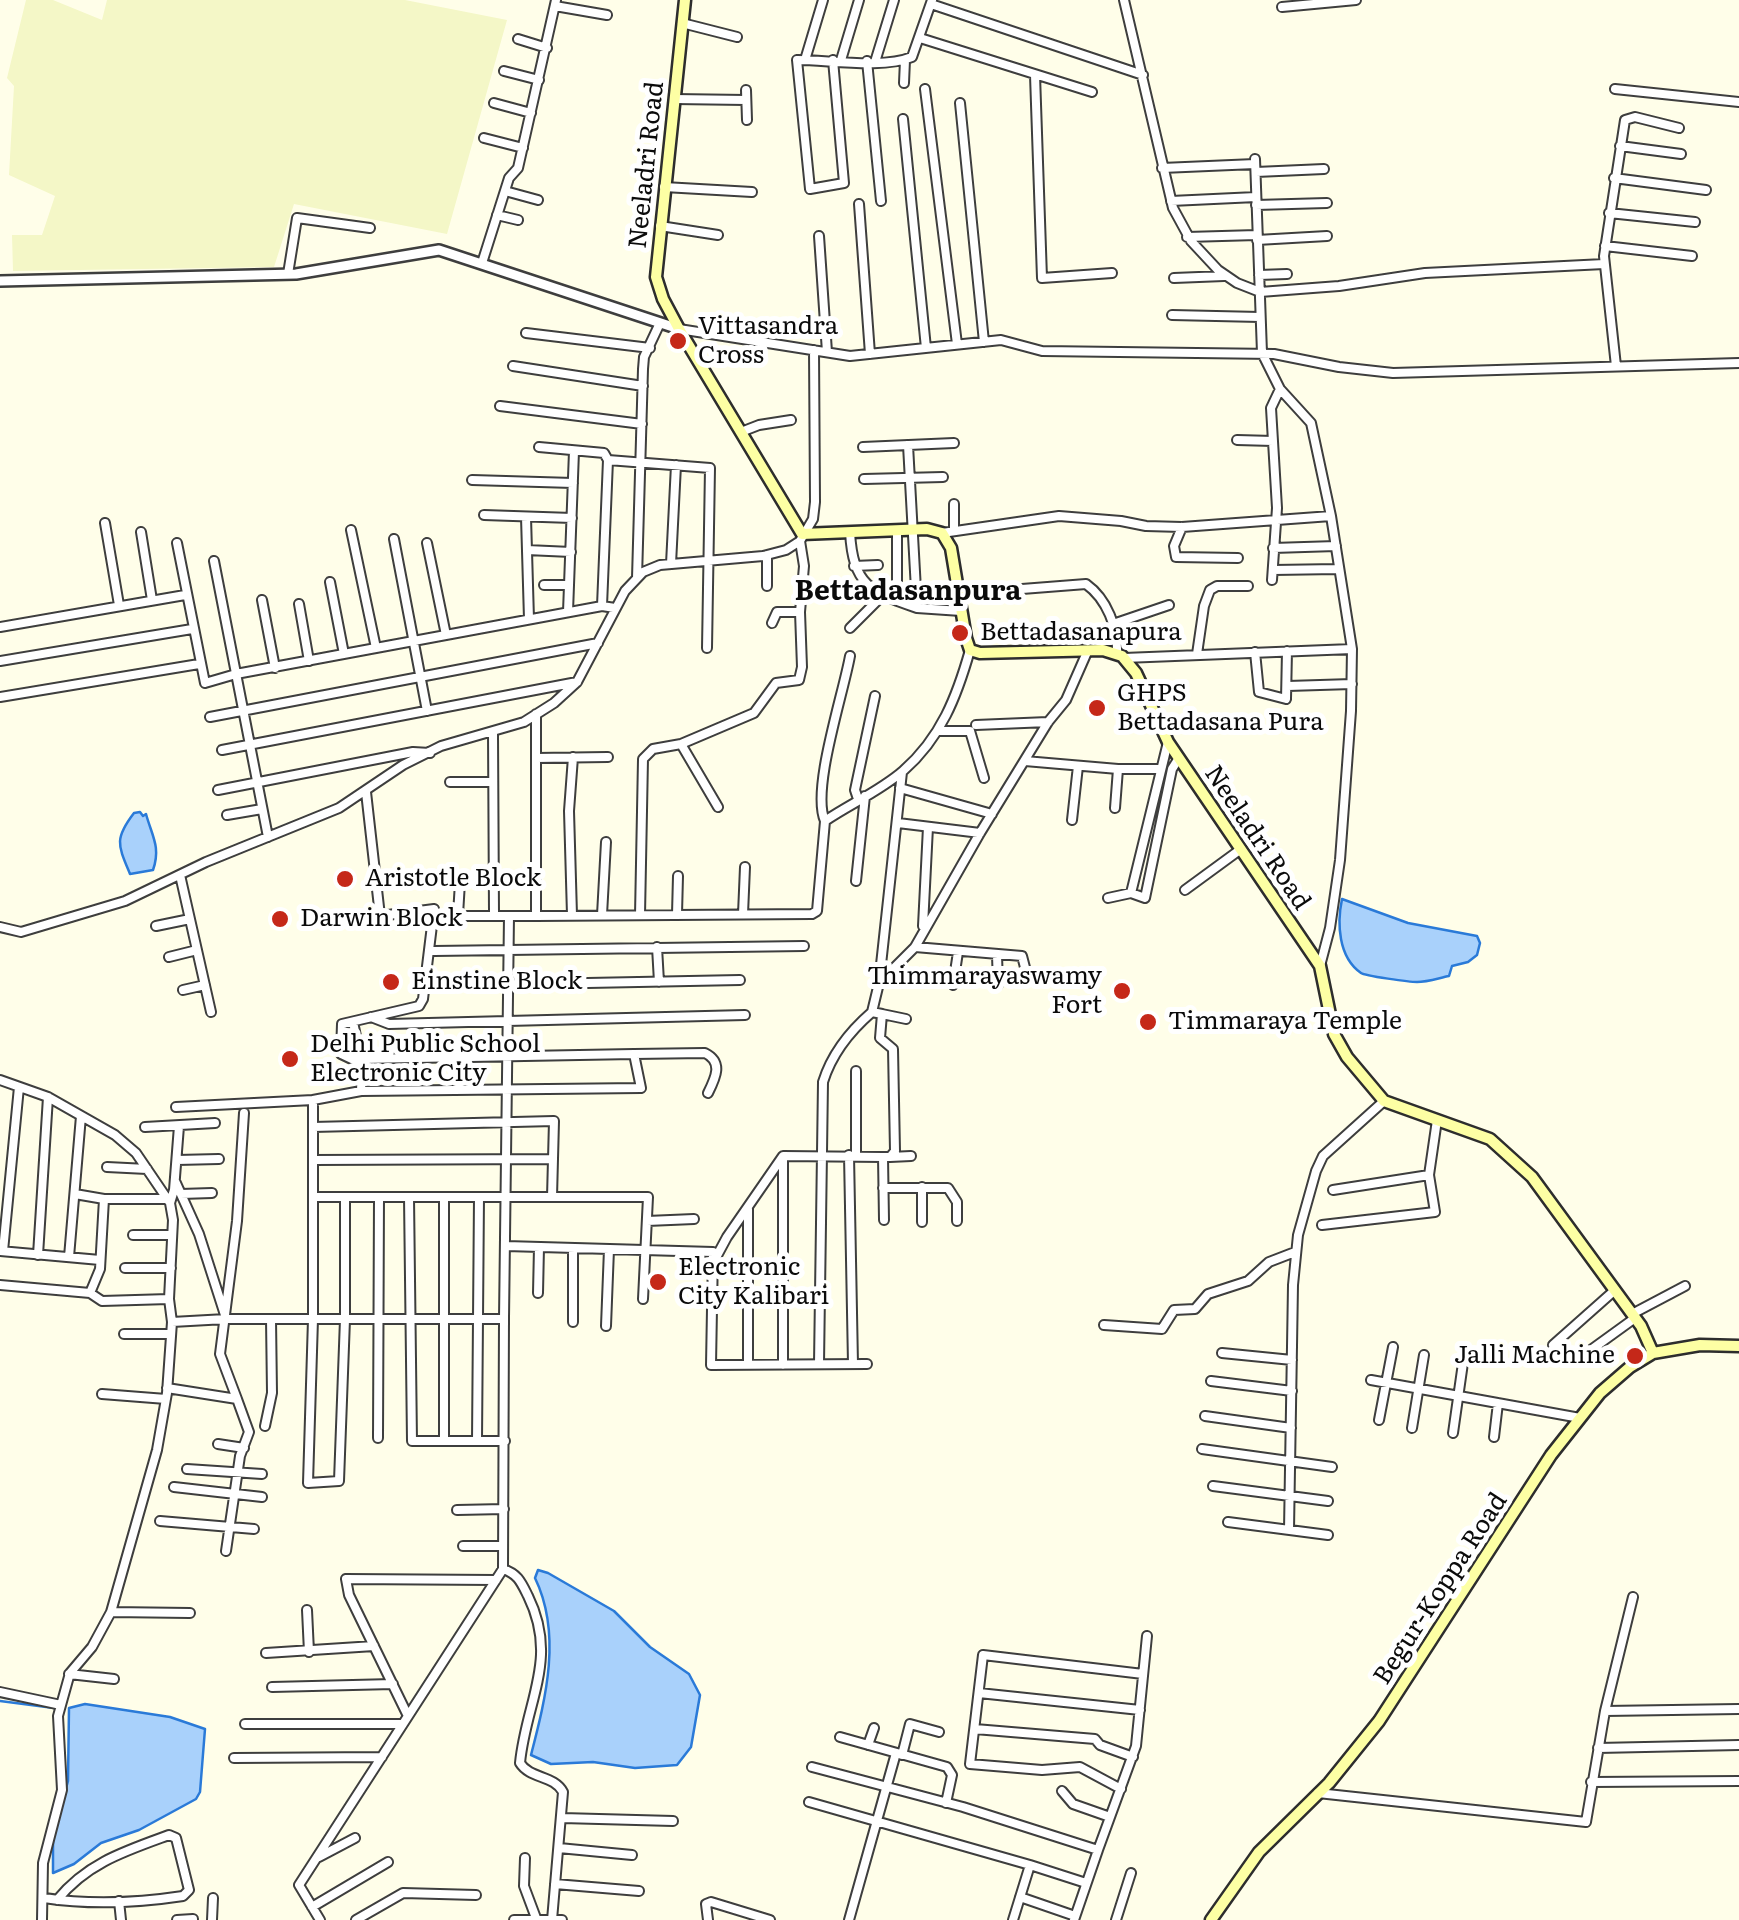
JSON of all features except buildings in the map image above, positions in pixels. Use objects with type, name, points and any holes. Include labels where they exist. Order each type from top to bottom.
[{"type":"main road","name":"Neeladri Road","points":[[685,0],[656,277],[679,329],[801,538]]},
{"type":"main road","points":[[801,538],[912,529],[948,532],[970,650],[1088,650],[1120,656]]},
{"type":"main road","name":"Neeladri Road","points":[[1120,656],[1136,673],[1168,742],[1320,966],[1334,1034],[1346,1057],[1384,1101],[1490,1139],[1512,1156],[1532,1177],[1615,1290],[1653,1352]]},
{"type":"main road","name":"Begur-Koppa Road","points":[[1211,1920],[1267,1843],[1318,1794],[1378,1721],[1551,1455],[1615,1378],[1653,1352],[1700,1345],[1739,1346]]},
{"type":"street","points":[[805,60],[823,0]]},
{"type":"street","points":[[859,0],[837,60],[844,183],[810,189],[797,60],[837,60],[871,61],[912,57],[932,2],[1144,75]]},
{"type":"street","points":[[881,201],[871,61],[894,0]]},
{"type":"street","points":[[1124,0],[1171,201],[1187,236],[1228,276],[1260,292],[1425,273],[1604,264]]},
{"type":"street","points":[[1282,8],[1356,0]]},
{"type":"street","points":[[482,263],[509,178],[518,168],[556,3],[607,15]]},
{"type":"street","points":[[682,23],[737,37]]},
{"type":"street","points":[[920,38],[1092,92]]},
{"type":"street","points":[[518,39],[547,48]]},
{"type":"street","points":[[904,83],[905,60]]},
{"type":"street","points":[[504,71],[539,80]]},
{"type":"street","points":[[1035,75],[1042,278],[1112,273]]},
{"type":"street","points":[[925,89],[957,344]]},
{"type":"street","points":[[1615,89],[1739,102]]},
{"type":"street","points":[[674,99],[746,95],[747,120]]},
{"type":"street","points":[[494,102],[532,113]]},
{"type":"street","points":[[960,104],[984,342]]},
{"type":"street","points":[[1616,366],[1604,264],[1614,178],[1627,118],[1679,128]]},
{"type":"street","points":[[903,119],[926,348]]},
{"type":"street","points":[[484,138],[523,148]]},
{"type":"street","points":[[1620,146],[1680,154]]},
{"type":"street","points":[[1162,168],[1255,165],[1324,169]]},
{"type":"street","points":[[1255,165],[1262,353],[1280,390],[1311,423],[1331,516],[1352,649],[1340,860],[1320,966]]},
{"type":"street","points":[[1614,178],[1706,190]]},
{"type":"street","points":[[664,187],[752,192]]},
{"type":"street","points":[[505,190],[538,200]]},
{"type":"street","points":[[1171,201],[1327,203]]},
{"type":"street","points":[[859,204],[870,354]]},
{"type":"street","points":[[1610,214],[1695,222]]},
{"type":"street","points":[[497,215],[518,220]]},
{"type":"street","points":[[288,274],[298,218],[370,228]]},
{"type":"street","points":[[660,226],[718,234]]},
{"type":"street","points":[[819,236],[827,352]]},
{"type":"street","points":[[1187,236],[1327,236]]},
{"type":"street","points":[[1606,246],[1692,256]]},
{"type":"street","points":[[0,282],[288,274],[440,250],[679,329],[850,356],[1001,340],[1042,351],[1262,353],[1392,373],[1739,363]]},
{"type":"street","points":[[1259,274],[1286,274]]},
{"type":"street","points":[[1174,278],[1228,276]]},
{"type":"street","points":[[1172,315],[1260,317]]},
{"type":"street","points":[[637,578],[644,357],[660,323]]},
{"type":"street","points":[[526,333],[650,348]]},
{"type":"street","points":[[0,940],[1,928],[22,932],[108,906],[339,808],[393,770],[441,746],[492,733],[536,714],[578,682],[615,608],[637,578],[660,564],[767,555],[801,538],[812,520],[815,502],[814,350]]},
{"type":"street","points":[[513,366],[642,386]]},
{"type":"street","points":[[1280,390],[1271,404],[1277,508],[1273,575],[1338,569]]},
{"type":"street","points":[[500,406],[642,424]]},
{"type":"street","points":[[526,420],[527,410]]},
{"type":"street","points":[[741,432],[759,424],[791,420]]},
{"type":"street","points":[[1237,440],[1273,441]]},
{"type":"street","points":[[863,447],[954,443]]},
{"type":"street","points":[[908,446],[917,608]]},
{"type":"street","points":[[539,447],[604,453],[608,460],[602,606]]},
{"type":"street","points":[[568,612],[574,450]]},
{"type":"street","points":[[608,460],[710,468],[707,648]]},
{"type":"street","points":[[671,564],[676,465]]},
{"type":"street","points":[[864,479],[943,476]]},
{"type":"street","points":[[472,480],[573,484]]},
{"type":"street","points":[[954,504],[948,532],[1059,516],[1182,527],[1331,516]]},
{"type":"street","points":[[484,514],[572,518]]},
{"type":"street","points":[[526,518],[529,619]]},
{"type":"street","points":[[105,523],[119,606]]},
{"type":"street","points":[[1182,527],[1174,546],[1176,557],[1238,558]]},
{"type":"street","points":[[351,530],[376,648]]},
{"type":"street","points":[[897,530],[897,602]]},
{"type":"street","points":[[141,532],[152,600]]},
{"type":"street","points":[[850,532],[854,566],[882,596],[917,608],[961,611]]},
{"type":"street","points":[[640,914],[643,759],[653,748],[681,744],[754,714],[776,683],[799,680],[804,566],[801,538]]},
{"type":"street","points":[[394,539],[427,711]]},
{"type":"street","points":[[177,543],[204,683],[529,619],[602,606],[615,608]]},
{"type":"street","points":[[427,543],[446,635]]},
{"type":"street","points":[[1273,548],[1336,546]]},
{"type":"street","points":[[528,550],[571,552]]},
{"type":"street","points":[[767,555],[767,586]]},
{"type":"street","points":[[214,561],[268,837]]},
{"type":"street","points":[[854,566],[878,565]]},
{"type":"street","points":[[330,582],[344,654]]},
{"type":"street","points":[[544,584],[569,585]]},
{"type":"street","points":[[958,594],[1086,584],[1095,591],[1113,624],[1120,656],[1352,649]]},
{"type":"street","points":[[1197,654],[1210,590],[1217,586],[1248,586]]},
{"type":"street","points":[[0,627],[185,595]]},
{"type":"street","points":[[850,628],[882,596]]},
{"type":"street","points":[[262,600],[275,668]]},
{"type":"street","points":[[298,604],[310,661]]},
{"type":"street","points":[[1113,624],[1168,605]]},
{"type":"street","points":[[772,623],[776,612],[800,612]]},
{"type":"street","points":[[0,662],[192,629]]},
{"type":"street","points":[[210,717],[598,642]]},
{"type":"street","points":[[824,822],[902,772],[939,730],[952,705],[970,650]]},
{"type":"street","points":[[879,983],[915,948],[980,833],[1048,722],[1066,700],[1088,650]]},
{"type":"street","points":[[1256,652],[1259,692],[1286,699],[1286,651]]},
{"type":"street","points":[[433,916],[818,911],[824,822],[819,809],[822,780],[850,656]]},
{"type":"street","points":[[0,698],[199,664]]},
{"type":"street","points":[[222,750],[578,682]]},
{"type":"street","points":[[1288,686],[1352,684]]},
{"type":"street","points":[[856,882],[862,797],[856,790],[875,696]]},
{"type":"street","points":[[536,714],[536,916]]},
{"type":"street","points":[[976,724],[1048,722]]},
{"type":"street","points":[[939,730],[970,731],[984,778]]},
{"type":"street","points":[[492,733],[494,914]]},
{"type":"street","points":[[1131,894],[1168,742]]},
{"type":"street","points":[[681,744],[718,807]]},
{"type":"street","points":[[218,790],[414,752],[430,753]]},
{"type":"street","points":[[572,757],[572,915]]},
{"type":"street","points":[[536,758],[608,757]]},
{"type":"street","points":[[1108,898],[1131,894],[1146,898],[1172,769],[1179,758]]},
{"type":"street","points":[[1024,761],[1160,769]]},
{"type":"street","points":[[1072,820],[1078,766]]},
{"type":"street","points":[[1115,808],[1118,769]]},
{"type":"street","points":[[884,1220],[886,1157],[896,1145],[892,1050],[880,1038],[877,1013],[902,772]]},
{"type":"street","points":[[450,782],[493,782]]},
{"type":"street","points":[[900,788],[992,814]]},
{"type":"street","points":[[366,792],[380,916],[434,909],[423,1000],[419,1006],[342,1024],[341,1054],[361,1062],[509,1055],[704,1053],[717,1064],[717,1075],[708,1092]]},
{"type":"street","points":[[226,815],[262,809]]},
{"type":"street","points":[[898,824],[980,833]]},
{"type":"street","points":[[923,930],[928,827]]},
{"type":"street","points":[[602,915],[606,842]]},
{"type":"street","points":[[1185,890],[1241,849]]},
{"type":"street","points":[[743,914],[745,866]]},
{"type":"street","points":[[180,874],[212,1012]]},
{"type":"street","points":[[677,914],[678,876]]},
{"type":"street","points":[[458,915],[460,882]]},
{"type":"street","points":[[320,1920],[299,1885],[503,1570],[509,916]]},
{"type":"street","points":[[156,926],[190,919]]},
{"type":"street","points":[[434,952],[804,946]]},
{"type":"street","points":[[657,947],[659,982]]},
{"type":"street","points":[[915,948],[1022,956],[1027,975]]},
{"type":"street","points":[[168,957],[197,950]]},
{"type":"street","points":[[953,985],[958,952]]},
{"type":"street","points":[[997,956],[998,984]]},
{"type":"street","points":[[435,986],[740,980]]},
{"type":"street","points":[[183,990],[205,985]]},
{"type":"street","points":[[818,1364],[823,1082],[828,1065],[853,1028],[877,1013],[906,1019]]},
{"type":"street","points":[[371,1017],[389,1024],[745,1015]]},
{"type":"street","points":[[353,1022],[361,1062],[361,1090]]},
{"type":"street","points":[[176,1107],[313,1100],[361,1090],[642,1088],[634,1054]]},
{"type":"street","points":[[853,1364],[852,1155],[856,1070]]},
{"type":"street","points":[[0,1080],[48,1098],[115,1134],[136,1152],[169,1201]]},
{"type":"street","points":[[19,1087],[2,1251],[100,1260]]},
{"type":"street","points":[[38,1254],[48,1098]]},
{"type":"street","points":[[313,1100],[308,1483],[339,1481],[346,1319],[345,1197]]},
{"type":"street","points":[[1289,1530],[1295,1252],[1323,1156],[1384,1101]]},
{"type":"street","points":[[226,1551],[237,1473],[249,1432],[220,1354],[244,1113]]},
{"type":"street","points":[[69,1258],[81,1116]]},
{"type":"street","points":[[313,1127],[554,1120],[552,1197]]},
{"type":"street","points":[[1322,1225],[1434,1212],[1428,1174],[1437,1120]]},
{"type":"street","points":[[144,1126],[215,1123]]},
{"type":"street","points":[[42,1920],[44,1862],[62,1790],[58,1760],[61,1704],[69,1674],[92,1647],[111,1612],[146,1494],[168,1388],[172,1322],[169,1201],[175,1181],[179,1126]]},
{"type":"street","points":[[783,1156],[911,1156]]},
{"type":"street","points":[[713,1263],[783,1156]]},
{"type":"street","points":[[783,1156],[783,1364]]},
{"type":"street","points":[[177,1160],[219,1159]]},
{"type":"street","points":[[313,1160],[552,1159]]},
{"type":"street","points":[[107,1167],[148,1169]]},
{"type":"street","points":[[1333,1190],[1428,1174]]},
{"type":"street","points":[[175,1181],[199,1234],[226,1319]]},
{"type":"street","points":[[922,1187],[922,1222]]},
{"type":"street","points":[[883,1188],[948,1188],[957,1202],[957,1221]]},
{"type":"street","points":[[181,1194],[212,1192]]},
{"type":"street","points":[[75,1194],[169,1201]]},
{"type":"street","points":[[313,1197],[648,1197],[642,1299]]},
{"type":"street","points":[[378,1438],[379,1197]]},
{"type":"street","points":[[409,1197],[412,1441],[505,1441]]},
{"type":"street","points":[[444,1197],[444,1441]]},
{"type":"street","points":[[476,1441],[479,1197]]},
{"type":"street","points":[[90,1293],[99,1274],[104,1199]]},
{"type":"street","points":[[748,1206],[748,1365]]},
{"type":"street","points":[[646,1221],[694,1219]]},
{"type":"street","points":[[133,1235],[172,1236]]},
{"type":"street","points":[[506,1246],[713,1252],[711,1365],[867,1364]]},
{"type":"street","points":[[538,1293],[539,1247]]},
{"type":"street","points":[[573,1248],[573,1322]]},
{"type":"street","points":[[606,1326],[609,1249]]},
{"type":"street","points":[[1104,1325],[1162,1329],[1174,1310],[1195,1309],[1208,1294],[1248,1282],[1270,1262],[1295,1252]]},
{"type":"street","points":[[125,1268],[171,1268]]},
{"type":"street","points":[[0,1285],[90,1293],[102,1302],[169,1299]]},
{"type":"street","points":[[1588,1352],[1633,1316],[1685,1286]]},
{"type":"street","points":[[1553,1345],[1615,1290]]},
{"type":"street","points":[[266,1426],[272,1393],[271,1319]]},
{"type":"street","points":[[172,1322],[504,1320]]},
{"type":"street","points":[[124,1334],[171,1334]]},
{"type":"street","points":[[1379,1420],[1392,1346]]},
{"type":"street","points":[[1222,1353],[1292,1360]]},
{"type":"street","points":[[1412,1428],[1424,1355]]},
{"type":"street","points":[[1453,1434],[1464,1356]]},
{"type":"street","points":[[1371,1380],[1580,1418]]},
{"type":"street","points":[[1212,1381],[1292,1391]]},
{"type":"street","points":[[168,1388],[237,1399]]},
{"type":"street","points":[[102,1394],[166,1399]]},
{"type":"street","points":[[1494,1436],[1498,1403]]},
{"type":"street","points":[[1205,1416],[1291,1428]]},
{"type":"street","points":[[218,1444],[244,1448]]},
{"type":"street","points":[[1202,1449],[1332,1467]]},
{"type":"street","points":[[187,1469],[262,1474]]},
{"type":"street","points":[[174,1486],[262,1498]]},
{"type":"street","points":[[1214,1486],[1328,1500]]},
{"type":"street","points":[[458,1510],[504,1509]]},
{"type":"street","points":[[160,1522],[254,1529]]},
{"type":"street","points":[[1228,1522],[1328,1536]]},
{"type":"street","points":[[463,1546],[503,1546]]},
{"type":"street","points":[[503,1570],[518,1577],[538,1616],[543,1640],[520,1763],[522,1769],[561,1788],[562,1818],[552,1920]]},
{"type":"street","points":[[405,1720],[393,1684],[349,1595],[346,1580],[496,1580]]},
{"type":"street","points":[[1318,1794],[1580,1824],[1587,1820],[1598,1748],[1634,1597]]},
{"type":"street","points":[[306,1610],[309,1652]]},
{"type":"street","points":[[111,1612],[190,1613]]},
{"type":"street","points":[[1020,1897],[1075,1918],[1132,1756],[1146,1636]]},
{"type":"street","points":[[266,1653],[374,1646]]},
{"type":"street","points":[[1120,1789],[1080,1768],[1042,1770],[970,1764],[984,1656],[1143,1674]]},
{"type":"street","points":[[69,1674],[114,1679]]},
{"type":"street","points":[[272,1687],[393,1684]]},
{"type":"street","points":[[0,1692],[61,1704]]},
{"type":"street","points":[[979,1693],[1140,1710]]},
{"type":"street","points":[[1606,1712],[1739,1710]]},
{"type":"street","points":[[244,1724],[405,1720]]},
{"type":"street","points":[[850,1920],[910,1724],[940,1732]]},
{"type":"street","points":[[868,1745],[874,1728]]},
{"type":"street","points":[[975,1729],[1096,1739],[1100,1745],[1132,1756]]},
{"type":"street","points":[[840,1736],[951,1770],[946,1802]]},
{"type":"street","points":[[1598,1748],[1739,1746]]},
{"type":"street","points":[[234,1758],[382,1757]]},
{"type":"street","points":[[812,1766],[946,1802],[1098,1850]]},
{"type":"street","points":[[1591,1782],[1739,1780]]},
{"type":"street","points":[[1062,1791],[1073,1804],[1110,1817]]},
{"type":"street","points":[[809,1802],[1086,1883]]},
{"type":"street","points":[[562,1818],[674,1821]]},
{"type":"street","points":[[44,1898],[57,1900],[85,1904],[188,1894],[176,1838],[169,1835],[95,1864],[57,1900]]},
{"type":"street","points":[[316,1859],[354,1838]]},
{"type":"street","points":[[559,1848],[632,1855]]},
{"type":"street","points":[[525,1858],[524,1886],[536,1918]]},
{"type":"street","points":[[312,1907],[388,1862]]},
{"type":"street","points":[[1013,1920],[1030,1864]]},
{"type":"street","points":[[1116,1920],[1131,1873]]},
{"type":"street","points":[[555,1884],[639,1891]]},
{"type":"street","points":[[356,1920],[403,1893],[476,1895]]},
{"type":"street","points":[[212,1920],[213,1898]]},
{"type":"street","points":[[119,1901],[121,1920]]},
{"type":"street","points":[[708,1920],[706,1904],[711,1902],[770,1920]]},
{"type":"street","points":[[178,1920],[193,1919]]},
{"type":"street","points":[[514,1920],[562,1920]]},
{"type":"green space","points":[[26,0],[53,0],[102,20],[107,0],[405,0],[507,20],[447,234],[294,204],[274,267],[13,271],[12,235],[42,235],[55,196],[9,175],[14,86],[7,78]]},
{"type":"water","points":[[134,813],[146,814],[153,835],[155,862],[153,870],[130,874],[120,842],[123,829]]},
{"type":"water","points":[[1342,899],[1408,923],[1477,936],[1477,955],[1452,966],[1449,976],[1425,981],[1361,973],[1348,958],[1341,939]]},
{"type":"water","points":[[538,1570],[614,1611],[650,1647],[689,1674],[700,1695],[691,1747],[677,1765],[635,1768],[593,1762],[551,1764],[531,1755],[542,1711],[550,1643],[543,1599],[535,1578]]},
{"type":"water","points":[[85,1704],[170,1717],[205,1729],[200,1792],[196,1799],[139,1830],[101,1843],[74,1864],[53,1873],[53,1836],[68,1781],[69,1708]]},
{"type":"waterway","points":[[0,1701],[54,1708]]},
{"type":"place","name":"Vittasandra Cross","points":[[678,341]]},
{"type":"place","name":"Bettadasanapura","points":[[960,633]]},
{"type":"place","name":"GHPS Bettadasana Pura","points":[[1097,708]]},
{"type":"place","name":"Aristotle Block","points":[[345,879]]},
{"type":"place","name":"Darwin Block","points":[[280,919]]},
{"type":"place","name":"Einstine Block","points":[[391,982]]},
{"type":"place","name":"Thimmarayaswamy Fort","points":[[1122,991]]},
{"type":"place","name":"Timmaraya Temple","points":[[1148,1022]]},
{"type":"place","name":"Delhi Public School Electronic City","points":[[290,1059]]},
{"type":"place","name":"Electronic City Kalibari","points":[[658,1282]]},
{"type":"place","name":"Jalli Machine","points":[[1635,1356]]},
{"type":"district","name":"Bettadasanpura","points":[[908,592]]}]
